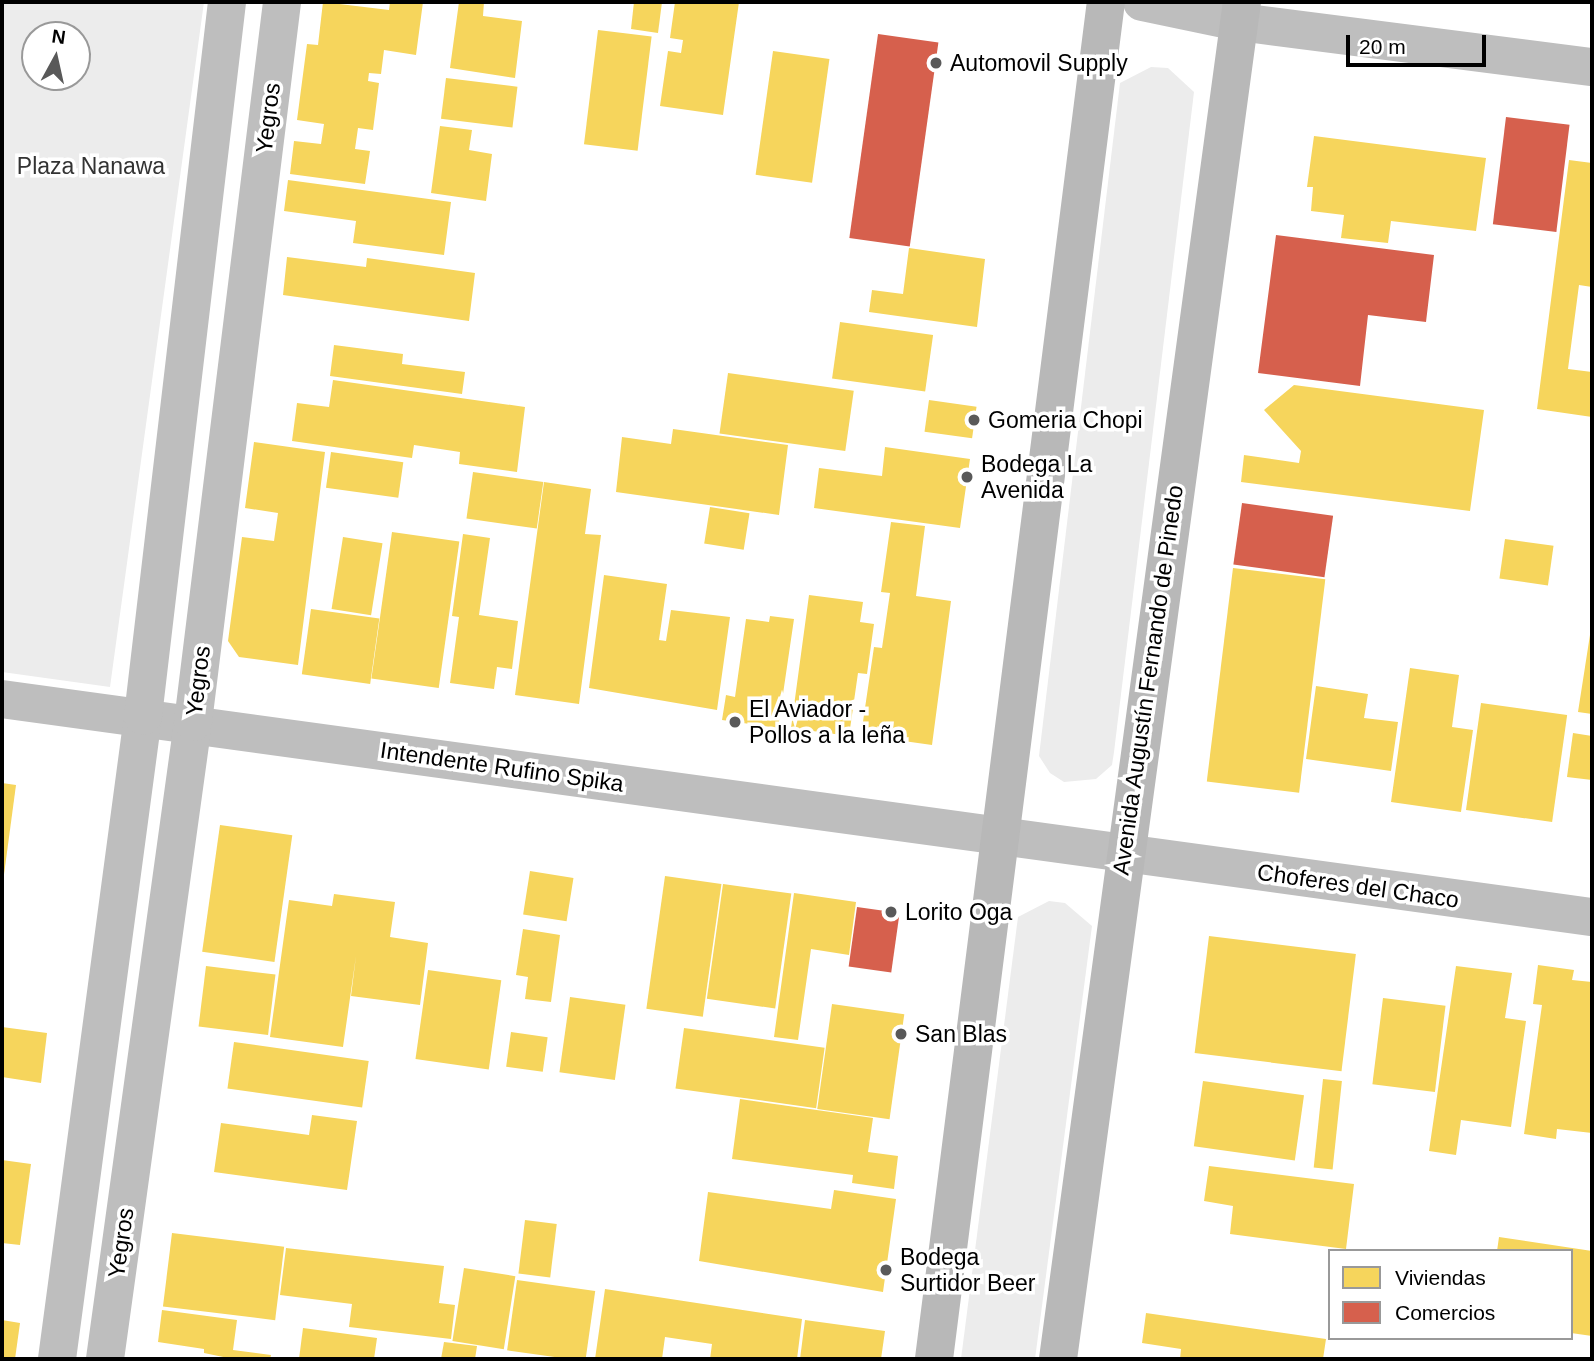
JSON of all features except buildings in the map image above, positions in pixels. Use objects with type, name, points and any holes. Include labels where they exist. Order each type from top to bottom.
[{"type":"street","name":"Yegros","points":[[57,1359],[143,716],[227,2]]},
{"type":"street","name":"Yegros","points":[[105,1359],[193,722],[282,2]]},
{"type":"street","points":[[934,1359],[1106,2]]},
{"type":"street","points":[[1142,2],[1240,12],[1592,67]]},
{"type":"street","name":"Avenida Augustín Fernando de Pinedo","points":[[1058,1359],[1240,12]]},
{"type":"street","name":"Intendente Rufino Spika","points":[[2,699],[193,722],[1125,855]]},
{"type":"street","name":"Choferes del Chaco","points":[[1125,855],[1592,917]]},
{"type":"green space","name":"Plaza Nanawa","points":[[2,2],[204,2],[110,687],[2,672]]},
{"type":"green space","points":[[1151,67],[1168,68],[1194,92],[1114,752],[1112,765],[1096,779],[1064,782],[1050,773],[1039,756],[1120,83]]},
{"type":"green space","points":[[1049,901],[1065,903],[1092,926],[1035,1359],[961,1359],[1018,917]]},
{"type":"place","name":"Automovil Supply","points":[[936,63]]},
{"type":"place","name":"Gomeria Chopi","points":[[974,420]]},
{"type":"place","name":"Bodega La Avenida","points":[[967,477]]},
{"type":"place","name":"El Aviador - Pollos a la leña","points":[[735,722]]},
{"type":"place","name":"Lorito Oga","points":[[891,912]]},
{"type":"place","name":"San Blas","points":[[901,1034]]},
{"type":"place","name":"Bodega Surtidor Beer","points":[[886,1270]]}]
